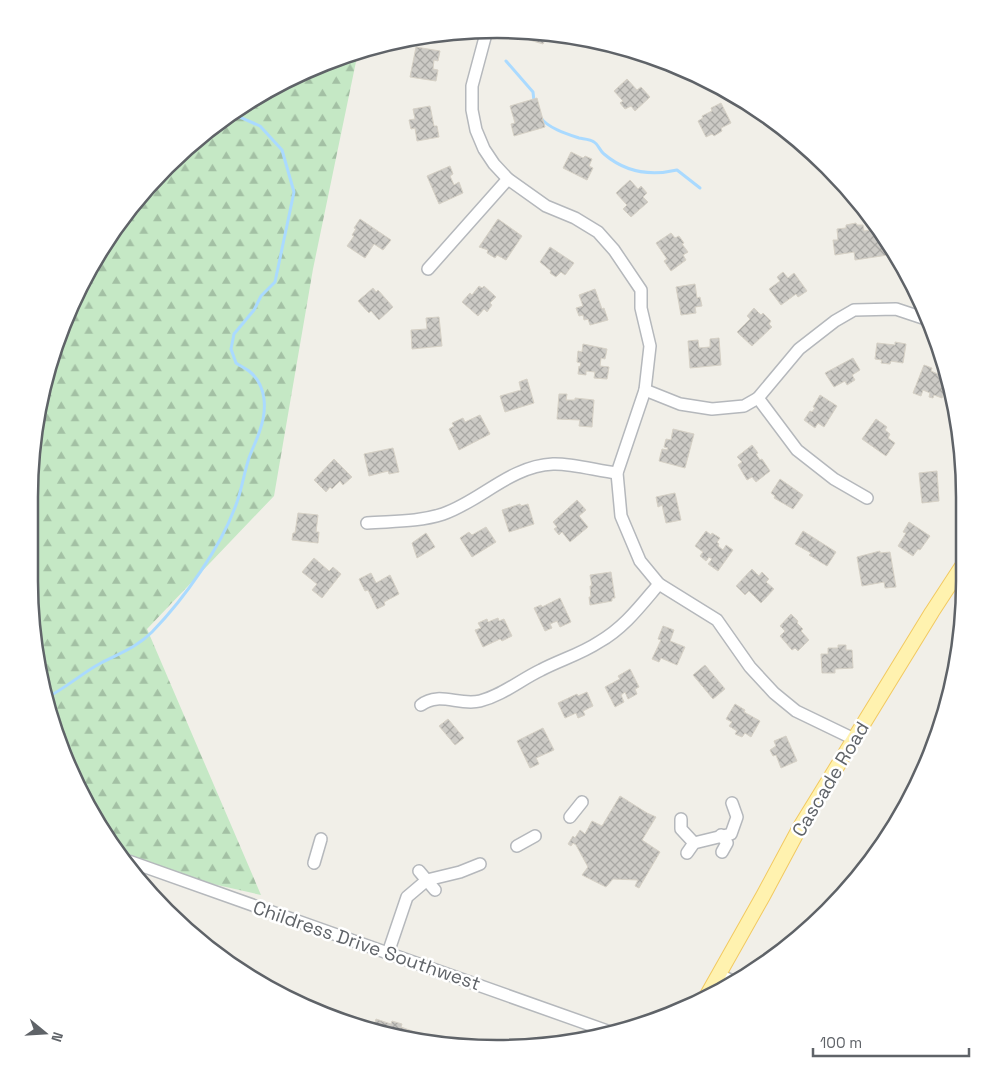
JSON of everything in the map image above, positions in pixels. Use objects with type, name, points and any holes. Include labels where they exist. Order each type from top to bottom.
[{"type":"main road","name":"Cascade Road","points":[[712,986],[800,827],[956,576]]},
{"type":"street","points":[[485,38],[472,86],[472,110],[476,130],[484,148],[494,164],[508,179],[546,206],[576,218],[598,232],[614,250],[641,290],[641,308],[650,346],[645,390],[617,473],[621,516],[640,561],[659,584],[716,620],[750,667],[774,693],[796,710],[854,739]]},
{"type":"street","points":[[428,269],[508,179]]},
{"type":"street","points":[[645,390],[680,404],[712,409],[744,406],[758,398],[800,349],[834,321],[854,310],[896,309],[919,317]]},
{"type":"street","points":[[758,398],[797,450],[834,479],[867,498]]},
{"type":"street","points":[[367,523],[420,520],[444,514],[505,478],[539,466],[554,464],[617,473]]},
{"type":"street","points":[[421,704],[428,699],[446,698],[465,702],[479,701],[510,689],[540,670],[578,654],[600,642],[623,625],[659,584]]},
{"type":"street","points":[[570,817],[582,802]]},
{"type":"street","points":[[681,819],[681,828],[694,843],[723,843],[731,834],[737,817],[732,803]]},
{"type":"street","points":[[517,846],[535,836]]},
{"type":"street","points":[[314,863],[322,839]]},
{"type":"street","points":[[687,853],[694,843]]},
{"type":"street","name":"Childress Drive Southwest","points":[[133,863],[600,1029]]},
{"type":"street","points":[[388,953],[407,897],[427,880],[460,872],[480,864]]},
{"type":"street","points":[[419,871],[435,890]]},
{"type":"street","points":[[719,975],[727,978]]},
{"type":"green space","points":[[356,60],[313,269],[274,496],[147,629],[261,895],[137,867],[115,837],[85,785],[72,757],[53,700],[41,641],[38,612],[38,466],[41,437],[53,378],[72,321],[85,293],[115,241],[151,194],[194,151],[241,115],[293,85],[321,72]]},
{"type":"building","points":[[527,38],[545,40],[543,44]]},
{"type":"building","points":[[416,47],[440,51],[438,61],[434,60],[433,69],[438,70],[436,81],[410,77]]},
{"type":"building","points":[[627,79],[637,90],[641,87],[650,97],[635,111],[631,106],[625,109],[620,103],[623,101],[614,91]]},
{"type":"building","points":[[537,98],[545,127],[514,136],[511,124],[515,123],[510,106]]},
{"type":"building","points":[[721,103],[731,123],[721,128],[722,131],[714,136],[712,134],[706,137],[698,121],[703,118],[702,116],[712,111],[711,108]]},
{"type":"building","points":[[430,106],[434,126],[437,126],[439,137],[417,141],[415,128],[411,129],[409,120],[415,119],[413,109]]},
{"type":"building","points":[[571,152],[583,158],[585,156],[592,159],[589,166],[593,168],[587,180],[563,168]]},
{"type":"building","points":[[450,166],[453,174],[450,176],[454,185],[459,182],[463,193],[439,204],[427,176]]},
{"type":"building","points":[[630,180],[638,189],[641,186],[647,193],[643,197],[648,202],[631,217],[623,209],[627,205],[616,193]]},
{"type":"building","points":[[360,219],[391,240],[383,250],[374,244],[365,258],[347,246],[354,236],[352,235],[356,229],[354,228]]},
{"type":"building","points":[[498,219],[522,236],[506,260],[497,255],[495,258],[487,253],[488,250],[479,247]]},
{"type":"building","points":[[856,223],[857,225],[863,225],[864,231],[870,230],[887,255],[855,260],[854,252],[835,255],[833,240],[838,240],[837,229],[846,228],[846,225]]},
{"type":"building","points":[[671,233],[675,238],[679,236],[688,252],[683,255],[686,260],[671,271],[664,261],[667,259],[656,243]]},
{"type":"building","points":[[550,247],[574,263],[565,275],[561,272],[556,277],[540,262]]},
{"type":"building","points":[[783,272],[788,278],[794,273],[807,291],[798,297],[796,294],[781,305],[769,289],[780,281],[777,277]]},
{"type":"building","points":[[695,284],[697,298],[700,297],[702,306],[695,307],[696,313],[681,315],[676,287]]},
{"type":"building","points":[[479,286],[482,288],[484,286],[496,297],[490,303],[492,305],[487,312],[484,309],[478,316],[462,302],[470,293],[472,295]]},
{"type":"building","points":[[373,288],[376,292],[378,290],[393,307],[379,320],[371,311],[369,313],[358,301]]},
{"type":"building","points":[[595,289],[608,320],[590,325],[588,319],[584,320],[583,315],[579,316],[576,308],[583,306],[579,295]]},
{"type":"building","points":[[754,308],[771,321],[769,324],[772,327],[752,346],[737,332],[750,319],[747,316]]},
{"type":"building","points":[[439,317],[442,346],[412,349],[411,330],[427,329],[426,318]]},
{"type":"building","points":[[719,338],[721,365],[690,368],[688,341],[698,340],[699,348],[710,347],[710,339]]},
{"type":"building","points":[[895,342],[906,344],[903,363],[891,361],[890,364],[881,363],[882,360],[875,359],[877,343],[895,345]]},
{"type":"building","points":[[583,344],[607,349],[605,359],[601,358],[600,366],[609,367],[607,379],[594,378],[595,372],[586,371],[586,375],[578,374],[581,363],[577,362],[578,351],[582,352]]},
{"type":"building","points":[[853,358],[860,370],[852,375],[855,380],[847,385],[845,381],[834,387],[825,373]]},
{"type":"building","points":[[924,365],[932,368],[931,371],[939,375],[944,393],[942,398],[934,395],[933,398],[929,397],[930,393],[923,390],[921,396],[913,393]]},
{"type":"building","points":[[527,379],[534,403],[505,412],[500,396],[521,390],[519,382]]},
{"type":"building","points":[[559,394],[567,394],[566,400],[575,400],[575,398],[594,400],[592,427],[579,426],[580,420],[557,419]]},
{"type":"building","points":[[820,395],[837,406],[824,427],[818,423],[815,428],[804,420],[810,411],[812,412],[815,408],[813,407]]},
{"type":"building","points":[[480,415],[490,434],[459,450],[449,429],[454,426],[452,423],[463,418],[465,422]]},
{"type":"building","points":[[876,419],[887,427],[885,430],[890,434],[888,438],[895,443],[886,456],[862,439]]},
{"type":"building","points":[[673,429],[694,434],[685,468],[659,461],[662,449],[667,450],[668,448],[664,447],[666,439],[671,440]]},
{"type":"building","points":[[752,445],[758,453],[756,454],[760,460],[762,459],[770,471],[756,482],[752,477],[747,480],[738,465],[742,462],[737,457]]},
{"type":"building","points":[[393,448],[399,472],[389,474],[388,471],[369,476],[364,454]]},
{"type":"building","points":[[334,459],[352,477],[343,485],[340,481],[326,492],[314,480]]},
{"type":"building","points":[[937,471],[939,501],[922,503],[919,473]]},
{"type":"building","points":[[780,479],[803,495],[793,509],[774,498],[775,496],[771,493]]},
{"type":"building","points":[[675,493],[681,520],[666,523],[662,505],[658,507],[656,497]]},
{"type":"building","points":[[577,500],[586,510],[579,516],[588,527],[570,542],[562,532],[559,535],[554,529],[557,527],[553,522]]},
{"type":"building","points":[[520,504],[521,506],[528,504],[534,524],[509,532],[502,510]]},
{"type":"building","points":[[298,513],[318,515],[316,532],[319,532],[318,543],[292,540]]},
{"type":"building","points":[[909,522],[930,536],[913,556],[898,546],[906,533],[903,532]]},
{"type":"building","points":[[486,527],[496,542],[472,557],[460,538],[469,532],[472,535]]},
{"type":"building","points":[[706,531],[720,538],[717,542],[718,546],[723,550],[726,545],[733,550],[718,571],[708,564],[712,559],[709,557],[706,561],[700,556],[703,552],[695,546]]},
{"type":"building","points":[[803,531],[836,552],[827,566],[809,555],[811,553],[795,544]]},
{"type":"building","points":[[426,533],[435,547],[417,558],[412,543]]},
{"type":"building","points":[[880,551],[880,553],[890,552],[896,587],[885,588],[884,582],[862,586],[857,557]]},
{"type":"building","points":[[314,558],[329,571],[333,567],[341,574],[322,598],[312,590],[317,584],[302,572]]},
{"type":"building","points":[[752,569],[759,576],[762,572],[769,579],[766,582],[774,589],[761,603],[749,591],[745,595],[736,586]]},
{"type":"building","points":[[611,572],[615,598],[612,598],[612,601],[590,605],[590,586],[592,586],[590,575]]},
{"type":"building","points":[[371,573],[376,583],[390,575],[399,594],[384,602],[385,605],[377,609],[368,590],[365,591],[359,579]]},
{"type":"building","points":[[560,598],[571,622],[560,627],[557,621],[550,624],[552,628],[545,631],[534,608],[541,605],[542,607]]},
{"type":"building","points":[[791,614],[798,621],[797,623],[803,629],[801,631],[809,640],[798,651],[795,648],[792,650],[780,636],[785,631],[780,626]]},
{"type":"building","points":[[498,618],[499,621],[504,619],[512,636],[483,647],[475,630],[481,628],[478,623],[487,619],[488,622]]},
{"type":"building","points":[[663,626],[674,630],[670,641],[685,647],[677,665],[661,658],[659,662],[652,659],[661,640],[658,639]]},
{"type":"building","points":[[838,645],[846,645],[846,650],[852,650],[853,668],[835,669],[835,673],[822,673],[821,654],[828,654],[828,648],[838,648]]},
{"type":"building","points":[[705,665],[725,689],[713,699],[693,675]]},
{"type":"building","points":[[630,669],[639,687],[635,689],[637,694],[628,699],[625,692],[621,695],[624,702],[615,707],[605,687],[620,679],[618,676]]},
{"type":"building","points":[[587,692],[593,706],[583,711],[585,715],[578,718],[576,713],[565,718],[558,703],[577,694],[578,696]]},
{"type":"building","points":[[735,704],[745,710],[744,712],[760,721],[751,737],[745,733],[742,737],[735,734],[737,731],[729,726],[732,722],[726,719]]},
{"type":"building","points":[[448,719],[464,738],[455,745],[439,726]]},
{"type":"building","points":[[543,728],[554,750],[536,758],[539,764],[530,768],[517,741]]},
{"type":"building","points":[[786,736],[797,761],[781,768],[776,755],[773,756],[770,750],[776,746],[774,741]]},
{"type":"building","points":[[620,796],[656,817],[642,840],[660,852],[639,888],[635,886],[638,880],[613,879],[606,887],[582,875],[588,867],[576,845],[573,843],[571,846],[568,844],[580,830],[585,834],[592,821],[602,826]]},
{"type":"building","points":[[376,1019],[391,1024],[392,1021],[402,1024],[401,1027],[415,1032],[407,1032],[374,1024]]},
{"type":"waterway","points":[[506,61],[533,92],[534,101]]},
{"type":"waterway","points":[[52,695],[94,667],[128,650],[152,632],[177,604],[212,554],[239,497],[249,458],[260,430],[264,414],[264,398],[255,377],[236,363],[231,349],[234,334],[254,310],[261,296],[275,282],[294,192],[282,150],[260,126],[239,117]]},
{"type":"waterway","points":[[541,118],[548,125],[558,130],[592,141],[597,144],[604,154],[629,169],[658,173],[677,170],[700,188]]}]
